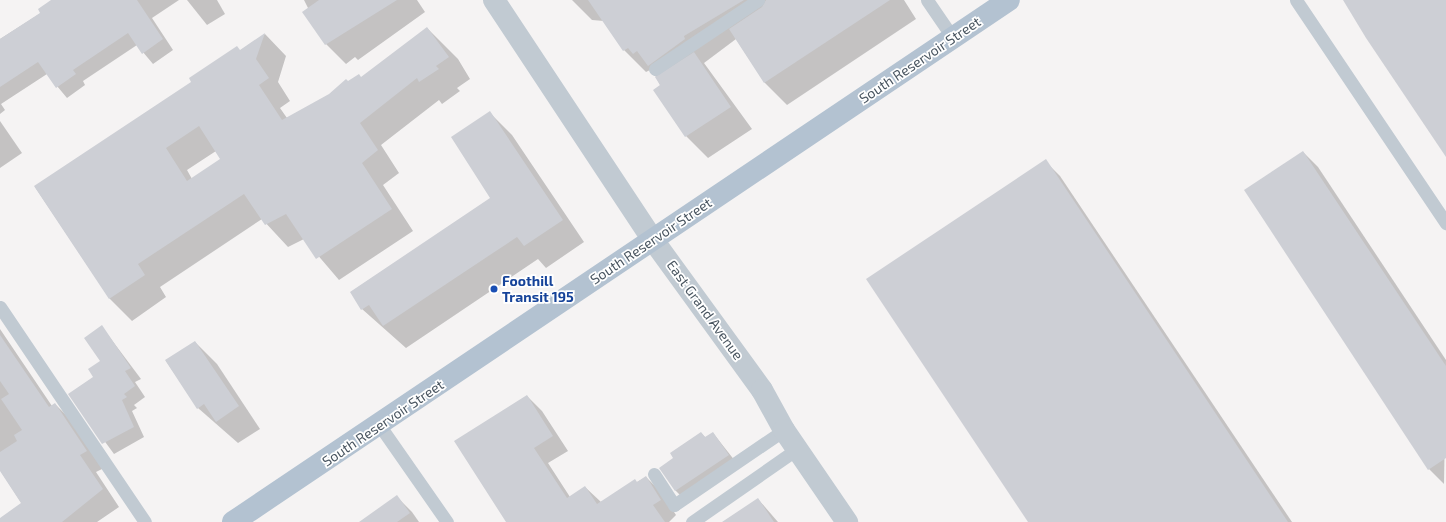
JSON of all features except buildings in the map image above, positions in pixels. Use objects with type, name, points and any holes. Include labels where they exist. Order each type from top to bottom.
[{"type":"main road","name":"South Reservoir Street","points":[[233,522],[380,426],[953,38],[1004,1]]},
{"type":"street","name":"East Grand Avenue","points":[[494,0],[654,240],[762,390],[784,430],[847,522]]},
{"type":"lane","points":[[655,69],[758,0]]},
{"type":"lane","points":[[927,0],[953,38]]},
{"type":"lane","points":[[1296,0],[1446,223]]},
{"type":"lane","points":[[0,307],[145,522]]},
{"type":"lane","points":[[380,426],[447,522]]},
{"type":"lane","points":[[654,474],[674,505],[784,430]]},
{"type":"lane","points":[[692,522],[797,449]]},
{"type":"place","name":"Foothill Transit 195","points":[[494,289]]}]
